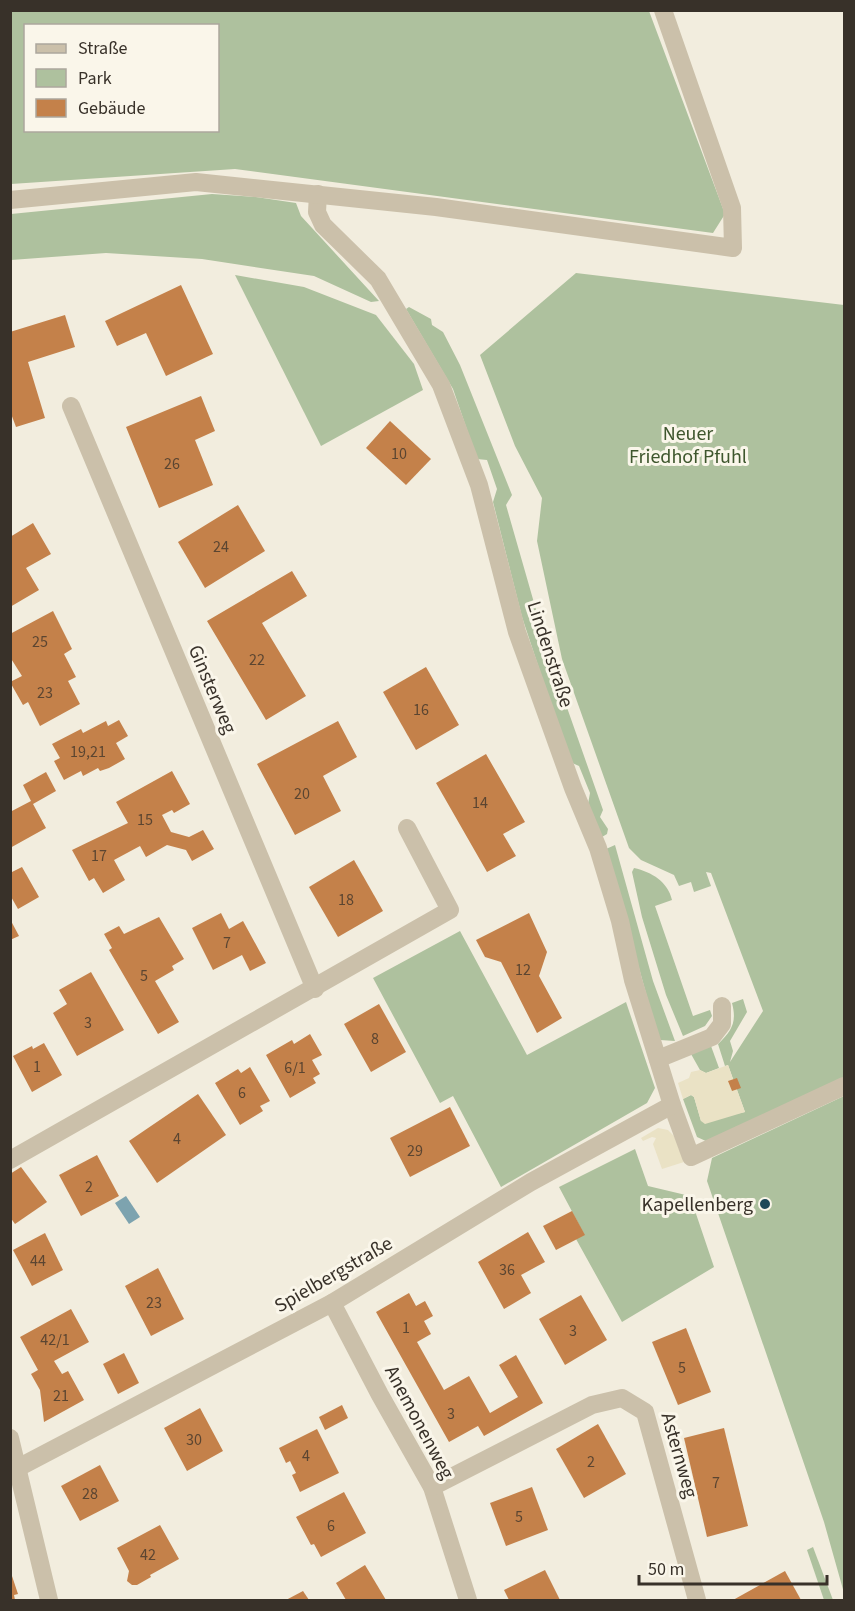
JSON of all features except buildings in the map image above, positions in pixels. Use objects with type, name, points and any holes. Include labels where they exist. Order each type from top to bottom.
[{"type":"street","points":[[10,200],[196,182],[435,207],[733,248],[732,208],[663,10]]},
{"type":"street","name":"Lindenstraße","points":[[318,194],[317,212],[323,225],[378,279],[441,385],[479,485],[517,632],[573,788],[598,848],[620,921],[633,980],[672,1105],[691,1157],[844,1086]]},
{"type":"street","name":"Ginsterweg","points":[[71,406],[315,989]]},
{"type":"street","points":[[10,1160],[315,989],[450,910],[407,828]]},
{"type":"street","points":[[658,1059],[712,1037],[723,1024],[722,1006]]},
{"type":"street","name":"Spielbergstraße","points":[[14,1470],[332,1303],[531,1182],[672,1105]]},
{"type":"street","name":"Anemonenweg","points":[[332,1303],[380,1395],[432,1486],[468,1600]]},
{"type":"street","name":"Asternweg","points":[[432,1486],[592,1405],[622,1398],[645,1412],[697,1600]]},
{"type":"street","points":[[10,1438],[14,1470],[49,1600]]},
{"type":"green space","points":[[10,11],[649,11],[725,214],[713,233],[235,169],[11,184]]},
{"type":"green space","points":[[212,194],[296,203],[301,216],[379,301],[371,302],[314,276],[202,259],[106,253],[11,260],[11,214]]},
{"type":"green space","name":"Neuer Friedhof Pfuhl","points":[[576,273],[844,305],[844,1078],[708,1142],[697,1137],[683,1099],[691,1095],[694,1097],[701,1121],[745,1112],[718,1044],[732,1026],[734,1016],[732,1003],[743,999],[747,1012],[730,1041],[733,1051],[730,1062],[763,1011],[711,873],[706,872],[711,886],[694,892],[691,882],[679,886],[674,875],[641,860],[629,848],[562,659],[537,541],[542,498],[515,446],[480,355]]},
{"type":"green space","points":[[235,275],[304,287],[376,315],[414,364],[423,390],[321,446]]},
{"type":"green space","points":[[409,307],[431,319],[432,325],[443,332],[460,365],[512,495],[506,505],[551,662],[603,810],[600,817],[608,829],[607,834],[602,837],[588,804],[590,793],[579,766],[570,762],[522,617],[493,502],[497,489],[487,460],[477,459],[453,389],[406,309]]},
{"type":"green space","points":[[615,845],[653,981],[675,1041],[660,1040],[657,1033],[606,849]]},
{"type":"green space","points":[[634,868],[647,872],[667,888],[672,900],[655,906],[693,1016],[710,1010],[712,1016],[705,1026],[683,1036],[666,995],[642,917],[632,872]]},
{"type":"green space","points":[[460,931],[527,1055],[626,1002],[655,1088],[647,1103],[501,1187],[453,1096],[440,1103],[373,978]]},
{"type":"green space","points":[[711,1046],[719,1068],[706,1073],[700,1070],[691,1054]]},
{"type":"green space","points":[[844,1096],[844,1593],[824,1522],[707,1181],[712,1158]]},
{"type":"green space","points":[[635,1149],[648,1186],[690,1196],[714,1267],[622,1322],[576,1239],[584,1234],[559,1187]]},
{"type":"green space","points":[[813,1547],[833,1600],[824,1600],[807,1550]]},
{"type":"shaded area","points":[[728,1065],[745,1112],[705,1124],[701,1121],[694,1097],[691,1095],[683,1099],[678,1083],[689,1078],[691,1072],[700,1070],[706,1073]]},
{"type":"shaded area","points":[[658,1128],[668,1130],[674,1136],[684,1162],[662,1169],[653,1144],[656,1138],[652,1137],[643,1141],[641,1138]]},
{"type":"water","points":[[126,1196],[140,1217],[129,1224],[115,1203]]},
{"type":"place","name":"Kapellenberg","points":[[765,1204]]}]
